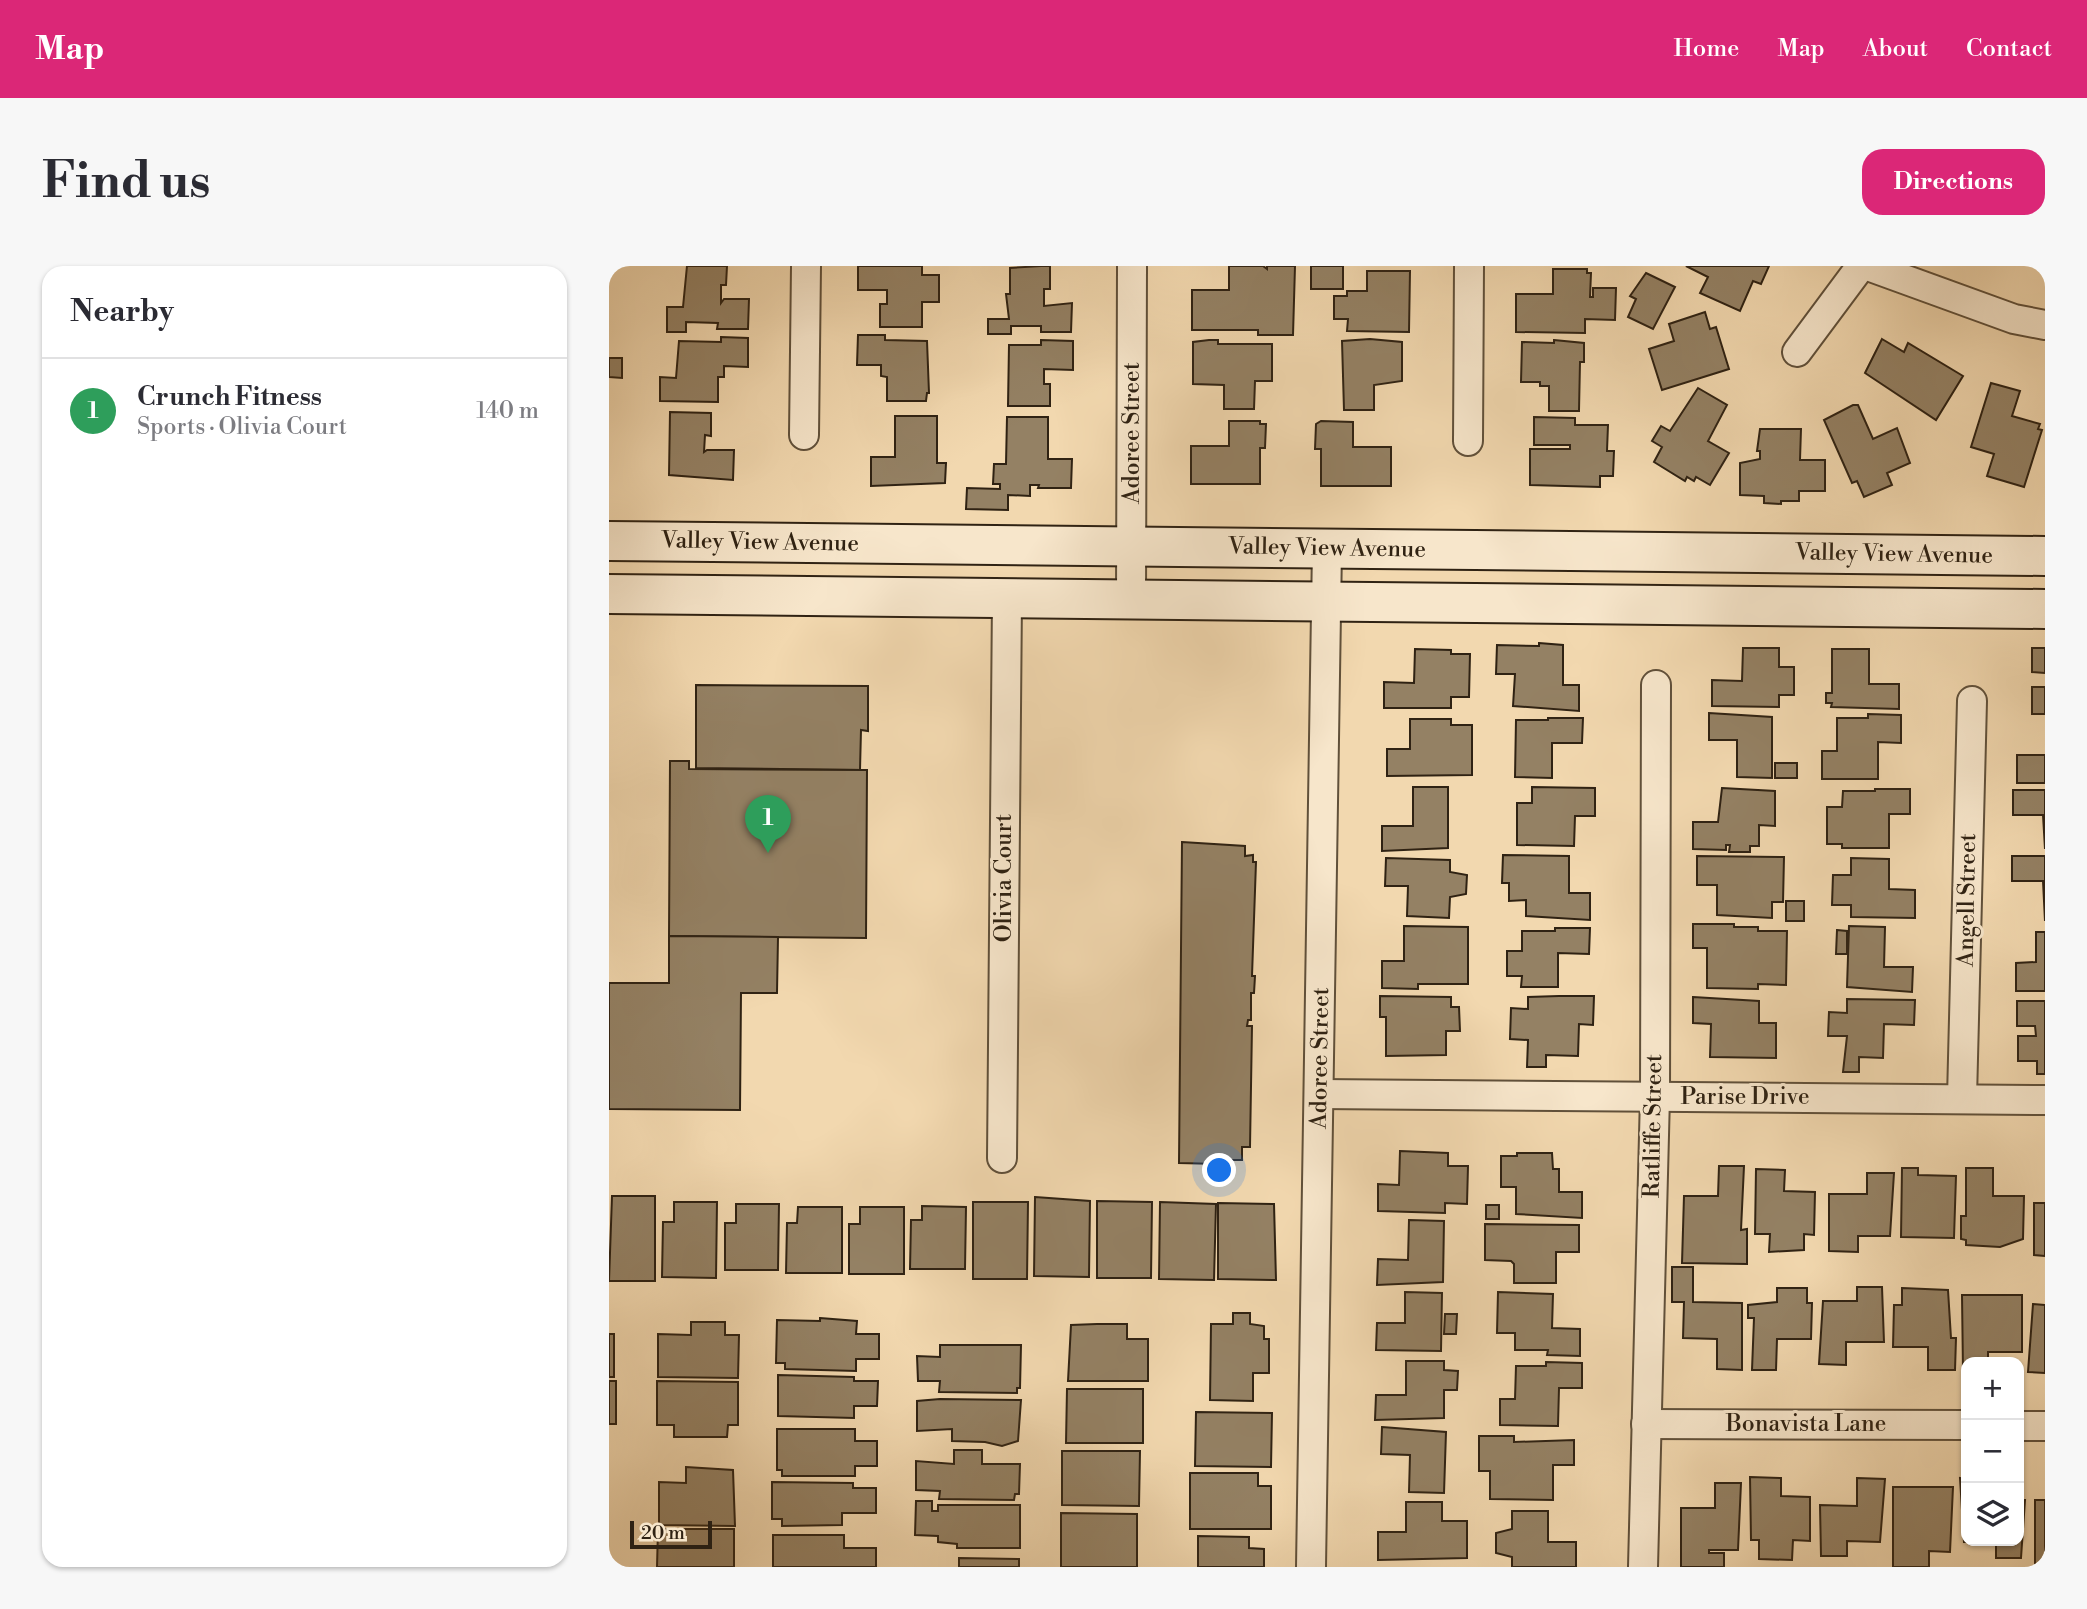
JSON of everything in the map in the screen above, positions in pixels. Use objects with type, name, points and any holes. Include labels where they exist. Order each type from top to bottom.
[{"type":"main road","name":"Valley View Avenue","points":[[609,541],[2045,556]]},
{"type":"main road","points":[[609,594],[2045,609]]},
{"type":"street","points":[[804,435],[806,266]]},
{"type":"street","name":"Adoree Street","points":[[1131,600],[1132,266]]},
{"type":"street","points":[[1468,441],[1469,266]]},
{"type":"street","points":[[1797,352],[1861,266]]},
{"type":"street","points":[[1868,266],[2014,319],[2045,325]]},
{"type":"street","name":"Adoree Street","points":[[1311,1567],[1327,548]]},
{"type":"street","name":"Olivia Court","points":[[1002,1158],[1007,598]]},
{"type":"street","name":"Ratliffe Street","points":[[1643,1567],[1655,1096],[1656,685]]},
{"type":"street","name":"Angell Street","points":[[1962,1098],[1972,701]]},
{"type":"street","name":"Parise Drive","points":[[1319,1094],[2045,1100]]},
{"type":"street","name":"Bonavista Lane","points":[[1646,1424],[1961,1425]]},
{"type":"street","points":[[2024,1426],[2045,1426]]},
{"type":"building","points":[[687,266],[727,266],[726,285],[721,285],[721,303],[724,299],[749,299],[748,329],[717,329],[718,323],[686,322],[686,332],[667,332],[667,307],[683,307]]},
{"type":"building","points":[[858,266],[922,266],[922,275],[939,275],[939,302],[922,302],[922,327],[880,327],[880,304],[887,304],[887,290],[858,290]]},
{"type":"building","points":[[1050,266],[1050,289],[1044,289],[1044,306],[1072,303],[1071,332],[1041,332],[1041,326],[1011,326],[1011,334],[988,334],[988,319],[1009,319],[1006,294],[1010,294],[1010,268]]},
{"type":"building","points":[[1229,266],[1263,266],[1267,269],[1267,266],[1295,266],[1293,335],[1258,335],[1258,330],[1192,330],[1192,290],[1229,290]]},
{"type":"building","points":[[1311,266],[1343,266],[1343,289],[1311,289]]},
{"type":"building","points":[[1686,266],[1769,266],[1761,284],[1753,281],[1740,311],[1700,293],[1708,277]]},
{"type":"building","points":[[1553,269],[1587,269],[1587,273],[1591,273],[1590,297],[1593,297],[1593,288],[1616,288],[1615,320],[1585,319],[1585,333],[1516,332],[1516,294],[1553,294]]},
{"type":"building","points":[[1367,271],[1410,271],[1409,332],[1347,331],[1348,319],[1334,319],[1334,296],[1347,296],[1347,291],[1367,291]]},
{"type":"building","points":[[1646,273],[1675,287],[1653,329],[1628,317],[1636,299],[1630,296]]},
{"type":"building","points":[[1705,312],[1710,329],[1716,327],[1729,369],[1662,390],[1649,349],[1674,341],[1669,324]]},
{"type":"building","points":[[858,335],[885,335],[885,340],[927,341],[929,393],[926,401],[887,401],[887,377],[881,376],[881,365],[857,365]]},
{"type":"building","points":[[721,337],[748,338],[748,367],[724,366],[724,377],[718,377],[718,402],[660,401],[660,377],[676,378],[679,341],[721,342]]},
{"type":"building","points":[[1370,339],[1402,342],[1402,381],[1374,385],[1374,410],[1344,410],[1342,341]]},
{"type":"building","points":[[1882,339],[1904,352],[1908,343],[1963,376],[1936,420],[1865,373]]},
{"type":"building","points":[[1041,340],[1073,341],[1073,370],[1044,369],[1044,384],[1050,384],[1050,406],[1008,406],[1009,345],[1041,345]]},
{"type":"building","points":[[1218,340],[1218,344],[1272,344],[1272,381],[1255,381],[1254,409],[1224,409],[1224,385],[1193,384],[1193,342]]},
{"type":"building","points":[[1554,340],[1584,343],[1584,362],[1580,362],[1579,411],[1549,411],[1549,386],[1540,386],[1540,382],[1521,382],[1522,342],[1554,343]]},
{"type":"building","points":[[609,358],[622,358],[622,378],[609,377]]},
{"type":"building","points":[[1991,383],[2020,391],[2012,416],[2040,424],[2038,429],[2042,430],[2024,487],[1987,476],[1994,454],[1971,447]]},
{"type":"building","points":[[1698,388],[1727,405],[1708,441],[1729,453],[1710,485],[1696,477],[1694,481],[1687,477],[1685,481],[1654,462],[1662,447],[1652,441],[1661,426],[1670,431]]},
{"type":"building","points":[[1858,405],[1873,439],[1897,428],[1910,463],[1887,473],[1892,485],[1864,497],[1857,481],[1852,483],[1824,420]]},
{"type":"building","points":[[670,412],[711,413],[711,436],[705,435],[704,452],[734,450],[733,480],[669,475]]},
{"type":"building","points":[[895,416],[937,416],[937,463],[946,463],[945,483],[871,486],[871,457],[895,457]]},
{"type":"building","points":[[1007,417],[1048,417],[1048,459],[1072,459],[1071,488],[1038,488],[1039,485],[1030,485],[1030,496],[1008,495],[1008,510],[966,509],[967,488],[1000,489],[1000,484],[993,484],[994,464],[1006,464]]},
{"type":"building","points":[[1534,417],[1575,418],[1575,425],[1608,425],[1607,451],[1614,451],[1613,476],[1600,476],[1600,487],[1530,485],[1530,449],[1570,449],[1570,445],[1534,445]]},
{"type":"building","points":[[1229,421],[1260,421],[1260,424],[1266,424],[1265,448],[1260,448],[1260,484],[1191,484],[1191,446],[1229,446]]},
{"type":"building","points":[[1321,421],[1353,422],[1353,447],[1391,447],[1391,486],[1321,486],[1321,449],[1315,449],[1316,424]]},
{"type":"building","points":[[1760,429],[1801,429],[1800,460],[1825,460],[1825,491],[1799,491],[1799,501],[1781,501],[1781,504],[1764,503],[1764,496],[1740,495],[1740,463],[1760,459],[1760,451],[1757,451]]},
{"type":"building","points":[[1539,643],[1563,645],[1563,685],[1579,685],[1579,711],[1513,706],[1515,674],[1496,674],[1497,645],[1539,646]]},
{"type":"building","points":[[1743,648],[1779,648],[1779,667],[1794,667],[1794,695],[1779,695],[1779,707],[1712,706],[1712,680],[1742,681]]},
{"type":"building","points":[[2032,648],[2045,648],[2045,673],[2032,672]]},
{"type":"building","points":[[1415,649],[1451,650],[1451,654],[1470,654],[1469,697],[1451,697],[1451,708],[1384,708],[1384,682],[1414,683]]},
{"type":"building","points":[[1832,649],[1869,649],[1869,684],[1899,684],[1899,709],[1831,707],[1832,703],[1826,703],[1826,693],[1832,693]]},
{"type":"building","points":[[696,685],[868,686],[868,731],[861,730],[860,770],[696,768]]},
{"type":"building","points":[[2032,687],[2045,687],[2045,714],[2032,714]]},
{"type":"building","points":[[1709,713],[1772,717],[1772,778],[1737,777],[1737,740],[1709,740]]},
{"type":"building","points":[[1868,714],[1901,715],[1901,743],[1878,742],[1878,779],[1822,779],[1822,751],[1837,751],[1837,718],[1868,718]]},
{"type":"building","points":[[1583,718],[1582,743],[1552,743],[1552,778],[1515,777],[1516,720]]},
{"type":"building","points":[[1410,719],[1451,719],[1451,725],[1472,725],[1472,775],[1387,776],[1387,749],[1410,749]]},
{"type":"building","points":[[2017,755],[2045,755],[2045,783],[2017,783]]},
{"type":"building","points":[[670,761],[689,761],[689,769],[867,770],[866,938],[669,936]]},
{"type":"building","points":[[1775,763],[1797,763],[1797,778],[1775,778]]},
{"type":"building","points":[[1413,787],[1448,787],[1448,848],[1382,851],[1382,826],[1413,826]]},
{"type":"building","points":[[1532,787],[1595,788],[1595,816],[1575,816],[1574,846],[1517,845],[1517,803],[1532,803]]},
{"type":"building","points":[[1722,788],[1775,791],[1775,826],[1759,825],[1759,846],[1750,846],[1750,852],[1729,852],[1730,845],[1726,845],[1726,850],[1693,849],[1693,822],[1718,822]]},
{"type":"building","points":[[1910,789],[1910,814],[1889,814],[1889,848],[1842,848],[1842,844],[1827,844],[1827,807],[1842,807],[1843,791]]},
{"type":"building","points":[[2013,790],[2045,790],[2045,849],[2043,815],[2013,815]]},
{"type":"building","points":[[1182,842],[1245,846],[1245,856],[1253,855],[1253,862],[1256,862],[1252,976],[1255,976],[1254,993],[1251,993],[1251,1020],[1248,1020],[1247,1026],[1252,1026],[1250,1147],[1242,1147],[1242,1160],[1218,1160],[1218,1164],[1179,1163]]},
{"type":"building","points":[[1503,855],[1569,856],[1569,893],[1590,893],[1590,920],[1526,916],[1526,900],[1509,901],[1509,883],[1502,883]]},
{"type":"building","points":[[1697,856],[1784,857],[1783,902],[1772,902],[1772,918],[1717,915],[1717,885],[1697,885]]},
{"type":"building","points":[[2012,856],[2045,856],[2045,921],[2043,881],[2012,881]]},
{"type":"building","points":[[1386,858],[1450,860],[1450,872],[1467,875],[1466,894],[1450,897],[1449,918],[1407,916],[1408,886],[1385,886]]},
{"type":"building","points":[[1851,858],[1889,859],[1889,889],[1915,890],[1915,918],[1851,917],[1851,905],[1832,905],[1833,875],[1851,875]]},
{"type":"building","points":[[1786,901],[1804,901],[1804,921],[1786,921]]},
{"type":"building","points":[[1693,924],[1734,924],[1734,927],[1758,927],[1758,931],[1787,931],[1786,985],[1758,984],[1758,989],[1707,988],[1707,948],[1693,948]]},
{"type":"building","points":[[1404,926],[1468,927],[1468,984],[1418,984],[1418,989],[1382,988],[1382,961],[1404,961]]},
{"type":"building","points":[[1849,926],[1885,927],[1884,967],[1913,967],[1912,992],[1847,987]]},
{"type":"building","points":[[1555,928],[1590,928],[1589,954],[1558,953],[1558,987],[1521,987],[1522,976],[1507,976],[1507,951],[1522,951],[1522,931],[1555,931]]},
{"type":"building","points":[[1837,930],[1847,931],[1847,954],[1836,954]]},
{"type":"building","points":[[2036,932],[2045,932],[2045,991],[2016,991],[2016,963],[2036,962]]},
{"type":"building","points":[[669,936],[778,937],[777,993],[741,993],[740,1110],[609,1109],[609,983],[669,983]]},
{"type":"building","points":[[1380,996],[1451,997],[1451,1007],[1459,1007],[1460,1031],[1446,1031],[1446,1055],[1386,1056],[1386,1017],[1380,1017]]},
{"type":"building","points":[[1594,996],[1593,1025],[1579,1024],[1578,1056],[1546,1055],[1546,1067],[1527,1067],[1528,1040],[1510,1039],[1511,1008],[1528,1009],[1528,997]]},
{"type":"building","points":[[1693,997],[1759,1001],[1759,1023],[1776,1023],[1776,1058],[1710,1057],[1711,1024],[1693,1023]]},
{"type":"building","points":[[1847,999],[1915,1000],[1914,1025],[1884,1024],[1883,1058],[1859,1057],[1859,1072],[1843,1072],[1847,1036],[1828,1036],[1829,1012],[1847,1013]]},
{"type":"building","points":[[2017,1001],[2045,1001],[2045,1074],[2037,1074],[2037,1061],[2018,1061],[2018,1036],[2036,1036],[2035,1026],[2017,1026]]},
{"type":"building","points":[[1400,1151],[1448,1153],[1448,1166],[1468,1166],[1467,1204],[1445,1203],[1445,1213],[1378,1211],[1378,1184],[1399,1185]]},
{"type":"building","points":[[1517,1153],[1552,1153],[1553,1169],[1559,1169],[1559,1192],[1582,1192],[1582,1218],[1516,1214],[1516,1187],[1501,1187],[1501,1156],[1517,1156]]},
{"type":"building","points":[[1719,1166],[1744,1166],[1741,1230],[1747,1229],[1747,1264],[1682,1263],[1684,1196],[1718,1196]]},
{"type":"building","points":[[1902,1168],[1918,1168],[1918,1175],[1956,1176],[1954,1238],[1901,1237]]},
{"type":"building","points":[[1966,1168],[1993,1168],[1993,1196],[2024,1196],[2023,1239],[2000,1247],[1966,1245],[1966,1240],[1961,1239],[1961,1216],[1966,1216]]},
{"type":"building","points":[[1756,1169],[1785,1170],[1784,1191],[1815,1192],[1814,1235],[1804,1234],[1804,1250],[1769,1252],[1770,1234],[1755,1234]]},
{"type":"building","points":[[1867,1173],[1894,1173],[1890,1236],[1858,1236],[1858,1252],[1829,1251],[1829,1194],[1867,1194]]},
{"type":"building","points":[[612,1196],[655,1196],[655,1281],[609,1281]]},
{"type":"building","points":[[1035,1197],[1090,1201],[1089,1277],[1034,1276]]},
{"type":"building","points":[[1097,1201],[1152,1202],[1151,1278],[1097,1278]]},
{"type":"building","points":[[674,1202],[717,1202],[716,1278],[662,1277],[663,1222],[674,1222]]},
{"type":"building","points":[[973,1202],[1028,1202],[1027,1279],[973,1279]]},
{"type":"building","points":[[1160,1202],[1216,1204],[1214,1280],[1159,1279]]},
{"type":"building","points":[[1218,1203],[1274,1204],[1276,1280],[1218,1279]]},
{"type":"building","points":[[2034,1203],[2045,1203],[2045,1256],[2034,1255]]},
{"type":"building","points":[[736,1204],[779,1204],[778,1270],[725,1270],[725,1223],[736,1223]]},
{"type":"building","points":[[1486,1205],[1499,1205],[1499,1219],[1486,1219]]},
{"type":"building","points":[[922,1206],[966,1207],[965,1269],[910,1269],[911,1220],[922,1220]]},
{"type":"building","points":[[798,1207],[842,1207],[842,1273],[786,1273],[787,1223],[797,1223]]},
{"type":"building","points":[[860,1207],[904,1207],[904,1274],[849,1274],[849,1224],[860,1224]]},
{"type":"building","points":[[1409,1220],[1444,1221],[1443,1282],[1377,1285],[1378,1259],[1408,1260]]},
{"type":"building","points":[[1485,1224],[1579,1225],[1579,1252],[1556,1252],[1556,1283],[1514,1283],[1514,1264],[1511,1261],[1485,1260]]},
{"type":"building","points":[[1672,1267],[1693,1267],[1693,1302],[1742,1303],[1742,1370],[1717,1369],[1717,1339],[1683,1338],[1684,1302],[1672,1302]]},
{"type":"building","points":[[1857,1287],[1882,1287],[1884,1342],[1846,1342],[1846,1365],[1819,1364],[1823,1301],[1857,1301]]},
{"type":"building","points":[[1777,1288],[1807,1288],[1807,1303],[1812,1303],[1811,1339],[1777,1339],[1776,1370],[1752,1370],[1754,1318],[1748,1318],[1748,1305],[1777,1302]]},
{"type":"building","points":[[1902,1288],[1948,1290],[1951,1338],[1956,1338],[1955,1370],[1928,1370],[1928,1347],[1893,1347],[1894,1305],[1902,1305]]},
{"type":"building","points":[[1405,1292],[1442,1293],[1441,1351],[1376,1350],[1377,1323],[1405,1323]]},
{"type":"building","points":[[1498,1292],[1553,1294],[1552,1328],[1580,1329],[1580,1356],[1547,1355],[1548,1350],[1515,1350],[1515,1333],[1497,1333]]},
{"type":"building","points":[[1962,1295],[2022,1295],[2022,1352],[1988,1352],[1988,1357],[1963,1357]]},
{"type":"building","points":[[2033,1304],[2045,1305],[2045,1373],[2028,1372]]},
{"type":"building","points":[[1233,1313],[1250,1313],[1250,1324],[1264,1326],[1264,1339],[1269,1339],[1269,1373],[1253,1373],[1253,1401],[1210,1400],[1211,1324],[1233,1324]]},
{"type":"building","points":[[1445,1314],[1457,1314],[1456,1334],[1444,1334]]},
{"type":"building","points":[[820,1318],[857,1321],[856,1334],[879,1334],[879,1359],[856,1359],[856,1371],[785,1369],[785,1363],[776,1363],[777,1320],[820,1321]]},
{"type":"building","points":[[691,1322],[725,1322],[725,1335],[739,1335],[738,1378],[658,1377],[658,1334],[691,1335]]},
{"type":"building","points":[[1127,1324],[1127,1339],[1148,1339],[1148,1381],[1068,1381],[1071,1325]]},
{"type":"building","points":[[609,1334],[614,1334],[614,1377],[609,1377]]},
{"type":"building","points":[[940,1345],[1021,1345],[1020,1388],[1017,1388],[1017,1393],[939,1392],[940,1381],[918,1381],[917,1356],[940,1357]]},
{"type":"building","points":[[1406,1361],[1444,1361],[1444,1370],[1458,1371],[1457,1390],[1444,1390],[1444,1418],[1375,1420],[1376,1395],[1406,1395]]},
{"type":"building","points":[[1546,1362],[1582,1363],[1582,1388],[1559,1388],[1558,1426],[1500,1425],[1500,1399],[1515,1399],[1516,1366],[1546,1366]]},
{"type":"building","points":[[778,1375],[854,1377],[854,1381],[878,1381],[877,1406],[854,1406],[854,1418],[778,1416]]},
{"type":"building","points":[[609,1381],[616,1381],[616,1424],[609,1424]]},
{"type":"building","points":[[657,1381],[738,1382],[738,1425],[728,1425],[727,1437],[674,1437],[674,1425],[657,1425]]},
{"type":"building","points":[[1067,1389],[1143,1389],[1143,1443],[1066,1443]]},
{"type":"building","points":[[1021,1400],[1018,1441],[1002,1446],[985,1442],[952,1441],[952,1429],[917,1431],[917,1401]]},
{"type":"building","points":[[1196,1412],[1272,1413],[1271,1467],[1195,1466]]},
{"type":"building","points":[[1382,1427],[1446,1432],[1444,1493],[1409,1492],[1410,1455],[1381,1454]]},
{"type":"building","points":[[777,1429],[855,1429],[855,1441],[877,1441],[877,1466],[855,1466],[855,1476],[782,1476],[782,1470],[777,1470]]},
{"type":"building","points":[[1479,1436],[1514,1436],[1514,1442],[1574,1440],[1574,1465],[1553,1465],[1553,1500],[1490,1499],[1490,1471],[1479,1471]]},
{"type":"building","points":[[954,1450],[982,1450],[982,1464],[1020,1464],[1019,1494],[1015,1494],[1014,1500],[939,1499],[940,1491],[916,1490],[916,1461],[954,1464]]},
{"type":"building","points":[[1062,1451],[1140,1451],[1139,1506],[1062,1505]]},
{"type":"building","points":[[686,1467],[733,1470],[735,1526],[659,1525],[659,1482],[686,1483]]},
{"type":"building","points":[[1190,1473],[1258,1473],[1258,1486],[1271,1486],[1271,1529],[1190,1529]]},
{"type":"building","points":[[1750,1477],[1781,1478],[1781,1496],[1810,1497],[1810,1541],[1793,1540],[1792,1560],[1759,1559],[1759,1540],[1751,1540]]},
{"type":"building","points":[[1857,1478],[1885,1479],[1880,1542],[1847,1541],[1847,1556],[1821,1556],[1820,1505],[1857,1506]]},
{"type":"building","points":[[772,1482],[853,1483],[853,1488],[876,1488],[876,1513],[842,1513],[842,1525],[782,1526],[782,1519],[772,1519]]},
{"type":"building","points":[[1715,1483],[1741,1483],[1738,1550],[1709,1550],[1709,1553],[1724,1553],[1724,1567],[1681,1567],[1681,1508],[1715,1508]]},
{"type":"building","points":[[1893,1487],[1953,1487],[1950,1552],[1929,1551],[1929,1567],[1893,1567]]},
{"type":"building","points":[[2035,1500],[2045,1500],[2045,1567],[2035,1567]]},
{"type":"building","points":[[916,1501],[932,1501],[932,1511],[938,1511],[938,1505],[1020,1505],[1020,1548],[957,1548],[957,1544],[938,1542],[938,1536],[915,1535]]},
{"type":"building","points":[[1406,1502],[1442,1502],[1442,1521],[1467,1521],[1467,1558],[1378,1560],[1378,1532],[1406,1532]]},
{"type":"building","points":[[1512,1511],[1548,1511],[1548,1542],[1576,1542],[1576,1567],[1512,1567],[1512,1557],[1496,1553],[1496,1533],[1512,1529]]},
{"type":"building","points":[[1061,1513],[1137,1514],[1137,1567],[1061,1567]]},
{"type":"building","points":[[658,1529],[734,1529],[734,1567],[657,1567]]},
{"type":"building","points":[[773,1535],[844,1535],[844,1548],[876,1548],[876,1567],[773,1567]]},
{"type":"building","points":[[1198,1536],[1249,1537],[1249,1548],[1264,1549],[1264,1567],[1198,1567]]},
{"type":"building","points":[[1996,1546],[2022,1546],[2021,1558],[1996,1558]]},
{"type":"building","points":[[959,1558],[1019,1559],[1019,1567],[959,1567]]},
{"type":"place","name":"Crunch Fitness","points":[[768,853]]}]
